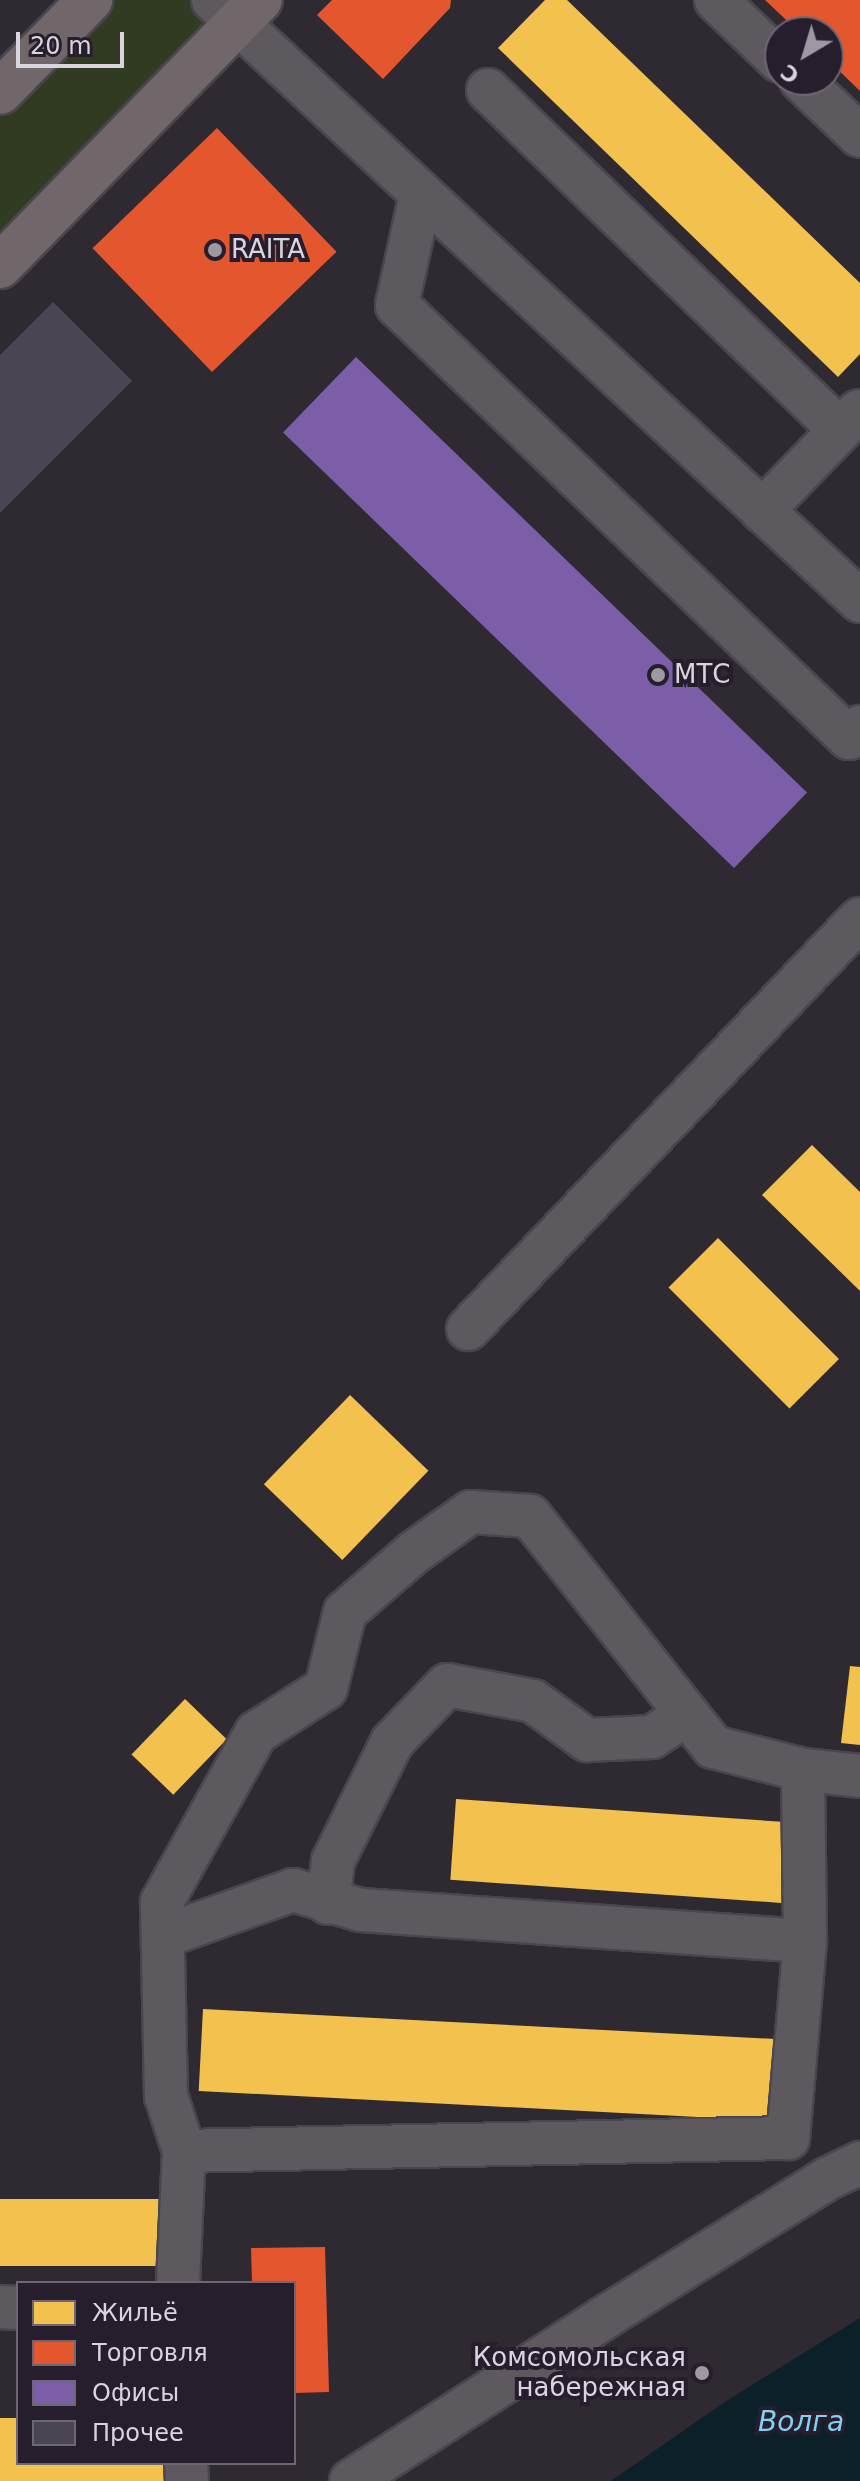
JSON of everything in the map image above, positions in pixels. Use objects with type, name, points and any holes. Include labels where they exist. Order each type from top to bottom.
[{"type":"highway","points":[[0,92],[90,0]]},
{"type":"highway","points":[[0,266],[236,8]]},
{"type":"street","points":[[716,0],[764,46]]},
{"type":"street","points":[[236,8],[421,194],[860,601]]},
{"type":"street","points":[[488,90],[850,420],[762,511]]},
{"type":"street","points":[[818,96],[860,136]]},
{"type":"street","points":[[421,194],[397,305],[849,738],[860,727]]},
{"type":"street","points":[[468,1329],[860,919]]},
{"type":"street","points":[[178,2281],[184,2151],[166,2096],[162,1902],[256,1733],[326,1688],[345,1612],[413,1553],[471,1512],[530,1516],[713,1747],[803,1770],[860,1776]]},
{"type":"street","points":[[328,1903],[333,1861],[392,1742],[447,1685],[533,1701],[587,1740],[652,1737],[687,1714]]},
{"type":"street","points":[[788,2138],[805,1941],[803,1770]]},
{"type":"street","points":[[164,1936],[293,1890],[328,1903],[361,1910],[805,1941]]},
{"type":"street","points":[[184,2151],[788,2138],[843,2171],[351,2481]]},
{"type":"green space","points":[[90,0],[259,0],[0,264],[0,95]]},
{"type":"water","name":"Волга","points":[[860,2318],[860,2481],[611,2481],[726,2401]]},
{"type":"building: Жильё","points":[[545,0],[567,0],[860,283],[860,354],[838,377],[498,48]]},
{"type":"building: Жильё","points":[[812,1145],[860,1192],[860,1291],[762,1195]]},
{"type":"building: Жильё","points":[[718,1238],[839,1359],[789,1408],[669,1287]]},
{"type":"building: Жильё","points":[[350,1395],[428,1471],[342,1560],[264,1484]]},
{"type":"building: Жильё","points":[[850,1666],[860,1667],[860,1745],[841,1743]]},
{"type":"building: Жильё","points":[[185,1699],[227,1739],[173,1795],[132,1754]]},
{"type":"building: Жильё","points":[[456,1799],[793,1823],[788,1903],[450,1880]]},
{"type":"building: Жильё","points":[[203,2009],[781,2039],[777,2121],[199,2091]]},
{"type":"building: Жильё","points":[[0,2199],[170,2199],[170,2266],[0,2266]]},
{"type":"building: Жильё","points":[[0,2418],[16,2418],[16,2465],[172,2465],[173,2481],[0,2481]]},
{"type":"building: Торговля","points":[[332,0],[451,0],[450,8],[383,79],[317,15]]},
{"type":"building: Торговля","points":[[765,0],[860,0],[860,91],[844,76],[844,16],[782,16]]},
{"type":"building: Торговля","name":"RAITA","points":[[217,128],[336,252],[212,372],[93,248]]},
{"type":"building: Торговля","points":[[325,2247],[329,2392],[296,2393],[296,2281],[252,2281],[251,2248]]},
{"type":"building: Офисы","points":[[356,357],[807,793],[734,868],[283,433]]},
{"type":"building: Прочее","points":[[53,302],[132,381],[0,513],[0,355]]},
{"type":"place","name":"RAITA","points":[[215,250]]},
{"type":"place","name":"МТС","points":[[658,675]]},
{"type":"place","name":"Комсомольская набережная","points":[[702,2373]]}]
